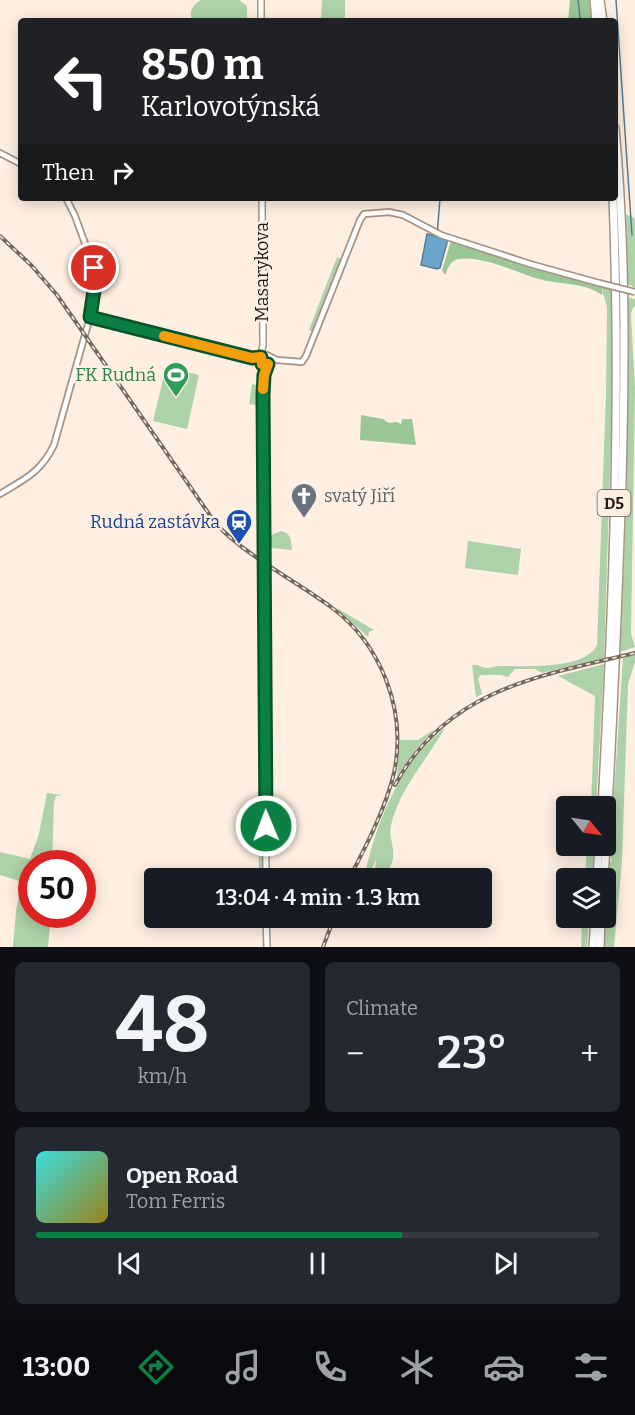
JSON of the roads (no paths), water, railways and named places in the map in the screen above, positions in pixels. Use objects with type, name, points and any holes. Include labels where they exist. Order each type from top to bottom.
[{"type":"highway","points":[[594,0],[596,18]]},
{"type":"highway","points":[[600,0],[603,18]]},
{"type":"highway","name":"D5","points":[[608,796],[623,418],[623,273],[618,182]]},
{"type":"highway","name":"D5","points":[[603,796],[616,427],[616,271],[613,201]]},
{"type":"highway","points":[[593,947],[594,928]]},
{"type":"highway","points":[[600,947],[601,928]]},
{"type":"main road","points":[[261,0],[261,18]]},
{"type":"main road","name":"Masarykova","points":[[262,201],[265,360]]},
{"type":"main road","points":[[265,360],[266,868]]},
{"type":"main road","points":[[266,928],[267,947]]},
{"type":"street","points":[[0,153],[18,162]]},
{"type":"street","points":[[0,494],[30,476],[47,459],[54,445],[90,317],[95,284],[94,268],[68,201]]},
{"type":"street","points":[[90,317],[252,358],[302,362],[364,213],[389,212],[403,215],[435,232],[530,264],[635,292]]},
{"type":"water","points":[[427,234],[448,239],[440,268],[437,269],[421,265]]},
{"type":"waterway","points":[[578,0],[579,18]]},
{"type":"waterway","points":[[616,0],[617,18]]},
{"type":"waterway","points":[[618,29],[632,235]]},
{"type":"waterway","points":[[437,236],[440,201]]},
{"type":"railway","points":[[0,236],[31,265],[57,295],[216,524],[257,558],[331,607],[364,640],[377,660],[393,703],[397,726],[397,750],[394,773],[386,801],[354,868]]},
{"type":"railway","points":[[395,785],[416,753],[441,727],[468,707],[498,692],[531,680],[635,653]]},
{"type":"railway","points":[[323,947],[330,928]]},
{"type":"place","name":"FK Rudná","points":[[176,398]]},
{"type":"place","name":"svatý Jiří","points":[[304,519]]},
{"type":"place","name":"Rudná zastávka","points":[[239,545]]}]
